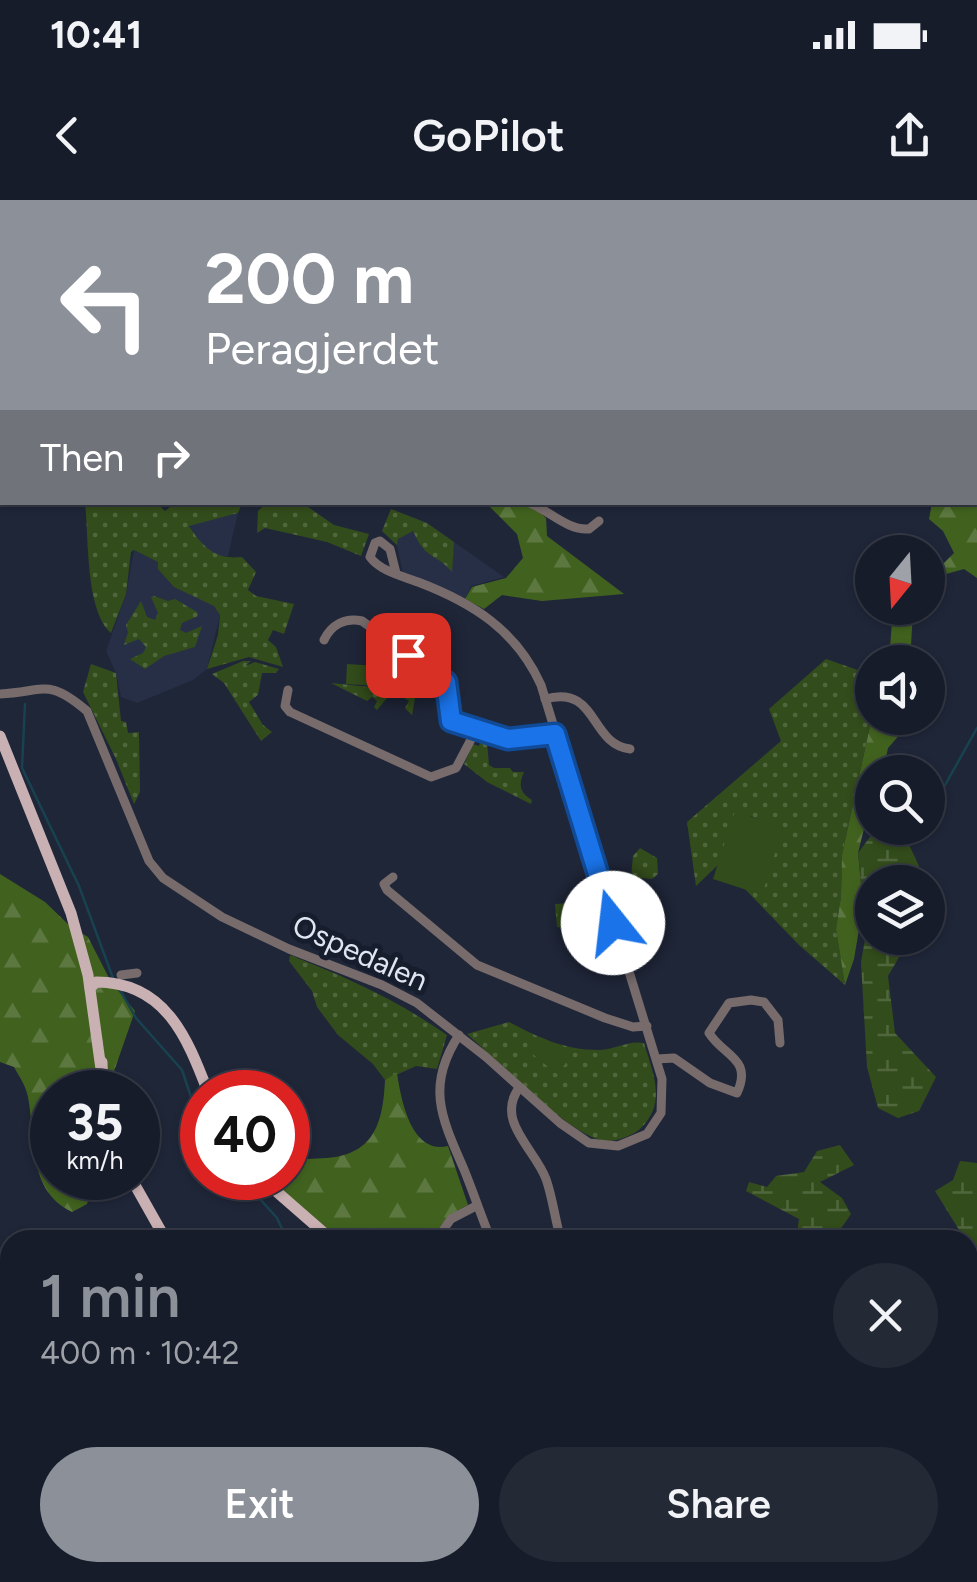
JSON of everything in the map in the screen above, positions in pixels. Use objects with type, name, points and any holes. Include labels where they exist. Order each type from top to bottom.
[{"type":"main road","points":[[0,736],[29,814]]},
{"type":"main road","points":[[0,752],[71,913],[94,987],[101,1070]]},
{"type":"main road","points":[[94,987],[119,980],[147,996],[176,1023],[199,1070]]},
{"type":"main road","points":[[144,1200],[161,1230]]},
{"type":"main road","points":[[286,1200],[321,1230]]},
{"type":"street","points":[[534,505],[576,529],[586,530],[599,521]]},
{"type":"street","name":"Ospedalen","points":[[5,693],[49,688],[80,704],[94,722],[146,854],[163,878],[244,928],[403,996],[459,1035],[582,1140],[606,1147],[626,1144],[647,1134],[661,1114],[664,1088],[545,698],[524,654],[489,617],[462,600],[396,574]]},
{"type":"street","points":[[324,640],[336,624],[353,619],[365,623],[446,682],[451,721],[508,739],[555,734]]},
{"type":"street","points":[[288,690],[285,706],[290,712],[431,778],[456,768],[476,730]]},
{"type":"street","points":[[0,702],[5,693]]},
{"type":"street","points":[[545,698],[575,698],[614,744],[630,749]]},
{"type":"street","points":[[393,877],[384,884],[387,890],[477,965],[605,1018],[632,1027],[646,1026]]},
{"type":"street","points":[[119,980],[137,973]]},
{"type":"street","points":[[656,1059],[674,1058],[710,1083],[737,1093],[742,1083],[740,1063],[709,1033],[730,1003],[743,1001],[764,1002],[780,1026],[780,1043]]},
{"type":"street","points":[[459,1035],[442,1067],[439,1100],[450,1141],[487,1230]]},
{"type":"street","points":[[519,1088],[512,1099],[512,1116],[544,1175],[558,1230]]},
{"type":"street","points":[[444,1230],[452,1220],[476,1206]]},
{"type":"shaded area","points":[[391,509],[427,523],[504,577],[471,586],[465,599],[403,573],[397,546],[382,531]]},
{"type":"shaded area","points":[[238,513],[228,556],[216,556],[201,544],[189,525]]},
{"type":"shaded area","points":[[134,550],[159,562],[220,615],[207,669],[193,680],[137,703],[121,697],[106,651],[126,594]]},
{"type":"green space","points":[[85,505],[159,505],[165,511],[172,505],[241,505],[238,513],[189,526],[211,551],[242,557],[256,572],[248,590],[256,596],[294,604],[284,634],[273,630],[268,640],[276,647],[283,667],[249,657],[207,669],[220,615],[214,606],[174,587],[158,569],[158,562],[134,550],[126,594],[111,633],[92,591]]},
{"type":"green space","points":[[265,505],[305,505],[334,525],[369,534],[361,556],[327,542],[265,528],[257,533],[258,511]]},
{"type":"green space","points":[[488,505],[532,507],[546,518],[547,536],[624,594],[542,601],[502,595],[484,609],[465,599],[472,587],[506,578],[523,558],[517,534]]},
{"type":"green space","points":[[932,505],[977,505],[977,578],[964,569],[945,574],[945,562],[954,553],[943,531],[929,519]]},
{"type":"green space","points":[[391,509],[427,523],[454,542],[452,572],[427,552],[413,531],[398,539],[397,545],[382,531]]},
{"type":"green space","points":[[151,597],[175,599],[197,612],[198,616],[182,623],[180,630],[186,633],[202,626],[195,647],[164,656],[145,669],[130,659],[146,647],[139,639],[124,645],[126,625],[141,601],[147,617],[155,620],[158,613]]},
{"type":"green space","points":[[892,625],[912,625],[911,645],[890,645]]},
{"type":"green space","points":[[826,659],[855,669],[855,735],[868,735],[864,755],[855,755],[855,795],[842,855],[836,929],[845,985],[799,945],[743,887],[780,829],[751,816],[737,815],[720,863],[696,886],[687,822],[781,741],[769,709]]},
{"type":"green space","points":[[251,661],[245,666],[255,662],[279,669],[276,673],[262,673],[258,695],[249,702],[272,732],[261,741],[224,683],[212,674]]},
{"type":"green space","points":[[411,661],[437,681],[417,687],[412,715],[405,708],[409,701],[393,691],[377,710],[377,701],[372,697],[367,701],[331,683],[380,688],[381,665]]},
{"type":"green space","points":[[91,664],[116,673],[121,721],[126,722],[128,733],[139,732],[140,792],[134,804],[83,692]]},
{"type":"green space","points":[[347,664],[380,666],[379,686],[346,684]]},
{"type":"green space","points":[[868,735],[899,735],[887,755],[864,755]]},
{"type":"green space","points":[[482,736],[500,744],[487,742],[489,765],[524,772],[521,788],[531,804],[487,782],[464,764],[473,744],[479,746]]},
{"type":"green space","points":[[855,795],[855,845],[860,845],[859,865],[855,865],[855,953],[845,985],[836,929],[842,855]]},
{"type":"green space","points":[[735,811],[783,827],[762,895],[713,879]]},
{"type":"green space","points":[[864,845],[909,845],[919,865],[859,865],[858,853]]},
{"type":"green space","points":[[640,848],[657,858],[658,874],[652,879],[631,877],[633,856]]},
{"type":"green space","points":[[0,874],[45,902],[88,937],[111,982],[135,1011],[114,1070],[30,1070],[30,1113],[26,1089],[14,1067],[0,1062]]},
{"type":"green space","points":[[585,902],[589,929],[557,927],[555,904]]},
{"type":"green space","points":[[290,955],[371,990],[447,1035],[437,1069],[416,1066],[385,1080],[373,1064],[338,1035],[289,961]]},
{"type":"green space","points":[[862,955],[900,955],[888,976],[895,1033],[936,1077],[919,1111],[898,1118],[878,1108],[867,1067]]},
{"type":"green space","points":[[509,1022],[574,1048],[598,1050],[644,1043],[656,1087],[649,1118],[634,1133],[610,1141],[591,1137],[574,1127],[467,1034]]},
{"type":"green space","points":[[541,1037],[570,1058],[557,1074],[530,1052]]},
{"type":"green space","points":[[397,1073],[401,1097],[417,1134],[435,1147],[448,1146],[468,1205],[438,1230],[328,1230],[293,1200],[310,1200],[310,1159],[356,1150],[373,1133],[382,1109],[385,1080]]},
{"type":"green space","points":[[840,1145],[854,1165],[820,1182],[842,1198],[851,1214],[840,1230],[797,1230],[799,1219],[746,1191],[749,1182],[767,1187],[776,1176],[804,1172],[817,1151]]},
{"type":"green space","points":[[960,1161],[977,1163],[977,1230],[959,1230],[935,1191],[953,1180]]},
{"type":"green space","points":[[56,1200],[88,1200],[72,1212]]},
{"type":"waterway","points":[[25,704],[22,768],[79,886],[113,978]]},
{"type":"waterway","points":[[945,785],[977,728]]},
{"type":"waterway","points":[[120,990],[136,1018],[182,1070]]},
{"type":"waterway","points":[[261,1200],[283,1230]]},
{"type":"route","points":[[408,655],[446,682],[451,721],[508,739],[555,734],[613,923]]}]
